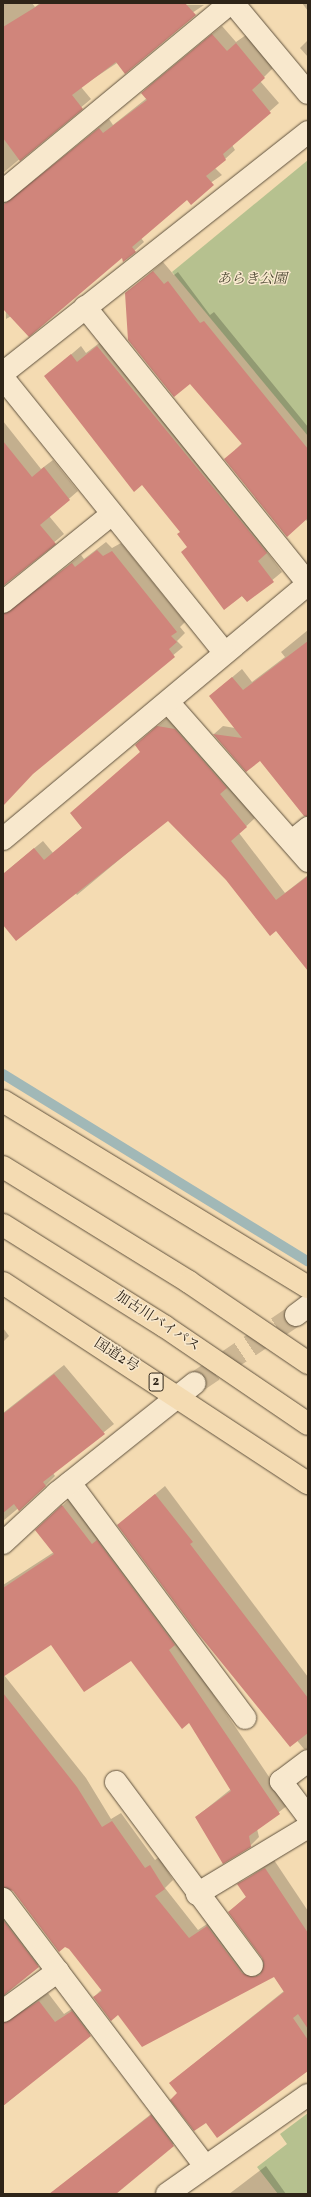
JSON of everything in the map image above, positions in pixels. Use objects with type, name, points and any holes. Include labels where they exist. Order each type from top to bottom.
[{"type":"highway","points":[[3,1101],[308,1287]]},
{"type":"highway","points":[[3,1167],[189,1282],[308,1362]]},
{"type":"highway","name":"加古川バイパス","points":[[3,1225],[164,1326],[308,1424]]},
{"type":"highway","name":"国道2号","points":[[3,1283],[177,1395],[308,1483]]},
{"type":"street","points":[[3,191],[230,3]]},
{"type":"street","points":[[233,3],[308,93]]},
{"type":"street","points":[[3,374],[85,307],[308,132]]},
{"type":"street","points":[[3,839],[308,584],[85,307]]},
{"type":"street","points":[[3,378],[111,515],[225,653]]},
{"type":"street","points":[[3,602],[111,515]]},
{"type":"street","points":[[168,702],[300,834],[308,861]]},
{"type":"street","points":[[3,1543],[70,1483],[177,1395],[195,1383]]},
{"type":"street","points":[[70,1483],[245,1718]]},
{"type":"street","points":[[308,1761],[281,1781],[308,1817]]},
{"type":"street","points":[[116,1782],[197,1894],[252,1966]]},
{"type":"street","points":[[197,1894],[308,1827]]},
{"type":"street","points":[[4,1903],[58,1971],[205,2166]]},
{"type":"street","points":[[3,2011],[58,1971]]},
{"type":"street","points":[[167,2194],[308,2095]]},
{"type":"green space","name":"あらき公園","points":[[308,160],[308,436],[172,272]]},
{"type":"green space","points":[[308,2113],[308,2194],[278,2194],[257,2167],[287,2144],[280,2134]]},
{"type":"building","points":[[42,3],[185,3],[196,15],[125,74],[116,62],[72,95],[83,109],[20,161],[3,138],[3,27]]},
{"type":"building","points":[[212,34],[227,51],[236,43],[265,78],[252,90],[271,113],[223,154],[226,160],[206,176],[214,185],[191,205],[187,200],[132,247],[136,252],[123,262],[122,258],[29,337],[3,309],[3,205],[99,128],[103,133],[147,100],[141,93]]},
{"type":"building","points":[[153,271],[164,284],[168,281],[200,323],[204,321],[308,449],[308,518],[287,537],[224,459],[242,444],[190,384],[174,397],[128,340],[125,293]]},
{"type":"building","points":[[97,346],[267,553],[258,561],[274,582],[247,602],[242,596],[224,610],[181,552],[187,547],[177,534],[180,532],[142,485],[134,492],[44,376],[71,354],[77,362]]},
{"type":"building","points":[[3,441],[32,477],[44,467],[70,500],[40,525],[56,544],[3,586]]},
{"type":"building","points":[[97,550],[103,556],[112,551],[177,632],[171,636],[177,642],[169,649],[175,657],[33,774],[3,806],[3,614],[72,563],[75,567]]},
{"type":"building","points":[[308,641],[308,816],[304,816],[260,761],[246,772],[213,734],[242,738],[209,696],[232,677],[243,690]]},
{"type":"building","points":[[157,726],[175,729],[227,788],[220,794],[247,827],[231,841],[276,900],[308,876],[308,971],[276,931],[270,936],[226,880],[168,821],[16,941],[3,925],[3,874],[34,848],[44,860],[82,828],[70,813],[140,752],[135,745]]},
{"type":"building","points":[[54,1374],[105,1434],[43,1482],[46,1486],[19,1511],[14,1504],[3,1513],[3,1414]]},
{"type":"building","points":[[155,1494],[193,1542],[190,1544],[308,1698],[308,1733],[290,1747],[196,1631],[117,1525]]},
{"type":"building","points":[[62,1505],[92,1544],[97,1540],[175,1645],[169,1650],[280,1814],[249,1836],[251,1847],[223,1864],[195,1817],[231,1791],[189,1723],[182,1729],[131,1661],[84,1692],[51,1645],[3,1677],[3,1588],[54,1554],[35,1530]]},
{"type":"building","points":[[3,1693],[77,1787],[102,1827],[112,1821],[145,1868],[150,1865],[165,1889],[155,1896],[189,1938],[207,1926],[242,1973],[253,1977],[260,1975],[264,1964],[262,1958],[228,1912],[246,1897],[237,1884],[265,1868],[308,1933],[308,2029],[298,2014],[293,2018],[308,2040],[308,2071],[217,2138],[206,2123],[194,2131],[170,2100],[177,2093],[169,2083],[284,1992],[274,1977],[142,2047],[118,2015],[111,2021],[93,1997],[102,1991],[69,1949],[65,1947],[59,1952],[13,1891],[3,1887]]},
{"type":"building","points":[[3,1920],[39,1967],[3,1996]]},
{"type":"building","points":[[39,2001],[55,2022],[72,2011],[91,2036],[3,2106],[3,2023]]},
{"type":"building","points":[[151,2115],[174,2146],[116,2194],[49,2194]]},
{"type":"waterway","points":[[3,1074],[308,1262]]},
{"type":"tunnel","points":[[195,1383],[296,1315]]}]
